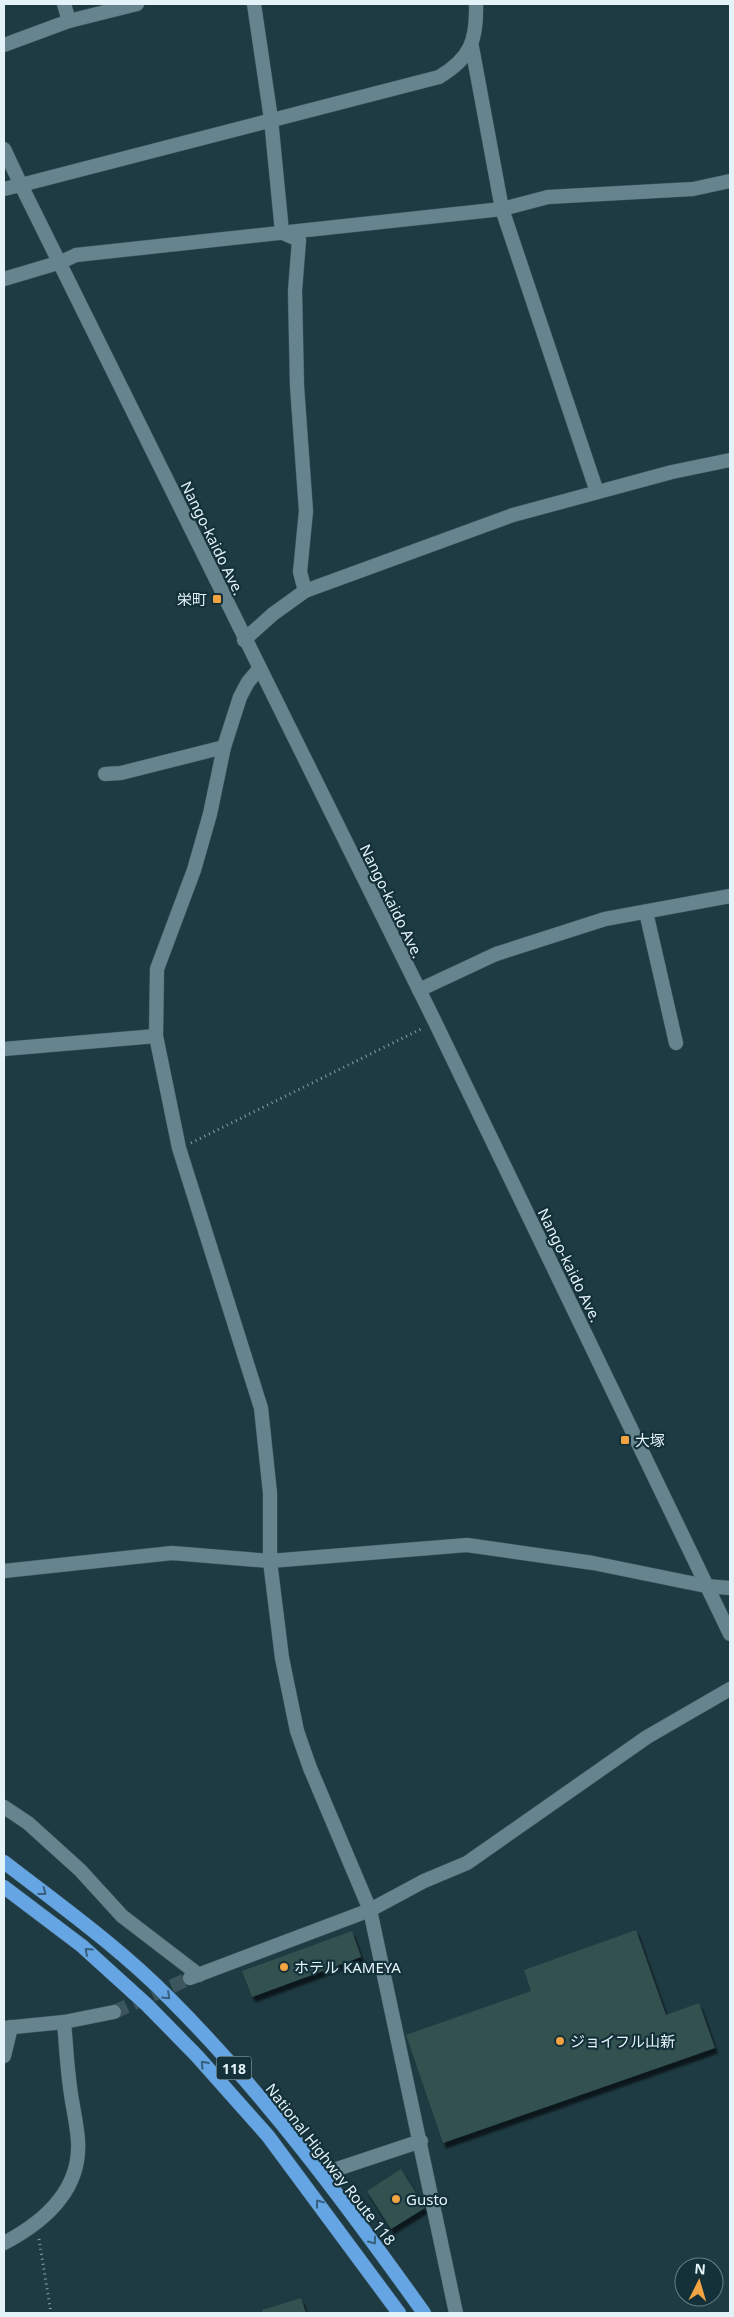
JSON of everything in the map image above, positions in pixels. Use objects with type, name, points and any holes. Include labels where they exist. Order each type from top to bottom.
[{"type":"highway","name":"National Highway Route 118","points":[[4,1862],[90,1928],[169,1998],[207,2037],[284,2125],[424,2313]]},
{"type":"highway","name":"118","points":[[4,1887],[82,1946],[147,2005],[197,2056],[268,2136],[399,2313]]},
{"type":"street","points":[[64,4],[69,21]]},
{"type":"street","points":[[4,45],[69,21],[137,4]]},
{"type":"street","points":[[254,4],[271,119],[282,232]]},
{"type":"street","points":[[476,4],[477,20],[472,47],[502,209],[597,492]]},
{"type":"street","points":[[4,189],[439,77],[457,66],[472,47]]},
{"type":"street","name":"Nango-kaido Ave.","points":[[4,149],[61,262],[244,640],[435,1022],[730,1634]]},
{"type":"street","points":[[4,279],[61,262],[76,255],[502,209],[548,197],[694,189],[730,181]]},
{"type":"street","points":[[282,232],[299,240],[296,291],[297,386],[306,511],[300,572],[305,591]]},
{"type":"street","points":[[244,640],[272,614],[305,591],[513,515],[597,492],[730,460]]},
{"type":"street","points":[[259,669],[248,682],[240,696],[224,747],[210,814],[194,870],[157,969],[156,1036],[180,1148],[261,1408],[270,1493],[270,1561],[282,1658],[297,1731],[310,1768],[370,1910],[421,2141],[456,2313]]},
{"type":"street","points":[[105,774],[121,773],[224,747]]},
{"type":"street","points":[[419,990],[496,954],[605,919],[730,896]]},
{"type":"street","points":[[646,912],[676,1043]]},
{"type":"street","points":[[4,1049],[156,1036]]},
{"type":"street","points":[[4,1571],[172,1553],[270,1561],[467,1545],[593,1563],[706,1586],[730,1588]]},
{"type":"street","points":[[4,1807],[28,1823],[80,1870],[122,1916],[195,1976],[370,1910],[424,1881],[467,1863],[647,1737],[730,1690]]},
{"type":"street","points":[[4,2056],[8,2028],[64,2022],[114,2012]]},
{"type":"street","points":[[4,2243],[37,2223],[59,2203],[72,2180],[77,2166],[78,2140],[69,2085],[64,2022]]},
{"type":"street","points":[[322,2174],[421,2141]]},
{"type":"path","points":[[180,1148],[435,1022]]},
{"type":"path","points":[[37,2223],[51,2313]]},
{"type":"building","name":"ジョイフル山新","points":[[636,1930],[666,2015],[699,2003],[715,2048],[443,2143],[406,2035],[531,1991],[524,1970]]},
{"type":"building","points":[[352,1931],[361,1957],[252,1997],[242,1971]]},
{"type":"building","name":"Gusto","points":[[401,2169],[425,2208],[391,2229],[367,2191]]},
{"type":"building","points":[[301,2298],[306,2313],[262,2313],[262,2310]]},
{"type":"tunnel","points":[[114,2012],[190,1978]]},
{"type":"place","name":"栄町","points":[[217,599]]},
{"type":"place","name":"大塚","points":[[625,1440]]},
{"type":"place","name":"ホテル KAMEYA","points":[[284,1967]]},
{"type":"place","name":"ジョイフル山新","points":[[560,2041]]},
{"type":"place","name":"Gusto","points":[[396,2199]]}]
